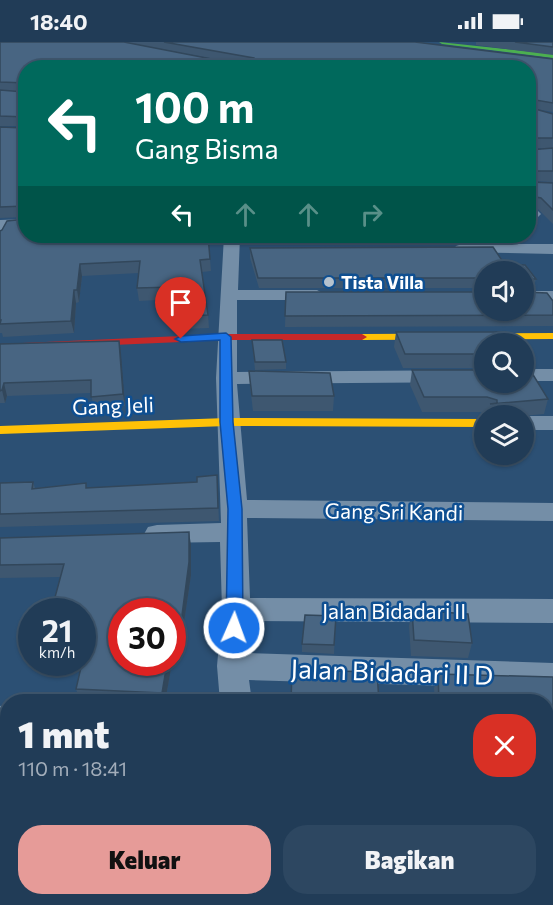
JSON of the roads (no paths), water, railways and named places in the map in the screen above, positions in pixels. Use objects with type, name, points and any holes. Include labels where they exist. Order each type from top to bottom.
[{"type":"main road","points":[[438,44],[469,44],[553,56]]},
{"type":"main road","points":[[438,44],[553,61]]},
{"type":"main road","points":[[0,347],[226,337],[553,336]]},
{"type":"main road","name":"Gang Jeli","points":[[0,430],[227,422],[474,423]]},
{"type":"street","points":[[0,225],[18,224]]},
{"type":"street","points":[[235,694],[232,666],[236,609],[234,520],[227,422],[226,337],[236,246]]},
{"type":"street","points":[[451,250],[553,249]]},
{"type":"street","points":[[229,295],[336,295]]},
{"type":"street","points":[[534,296],[553,296]]},
{"type":"street","points":[[534,375],[553,375]]},
{"type":"street","points":[[226,378],[474,376]]},
{"type":"street","points":[[534,423],[553,423]]},
{"type":"street","name":"Gang Sri Kandi","points":[[128,535],[234,520],[553,512]]},
{"type":"street","name":"Jalan Bidadari II","points":[[236,609],[553,611]]},
{"type":"street","name":"Jalan Bidadari II D","points":[[232,666],[553,676]]},
{"type":"place","name":"Tista Villa","points":[[329,282]]}]
